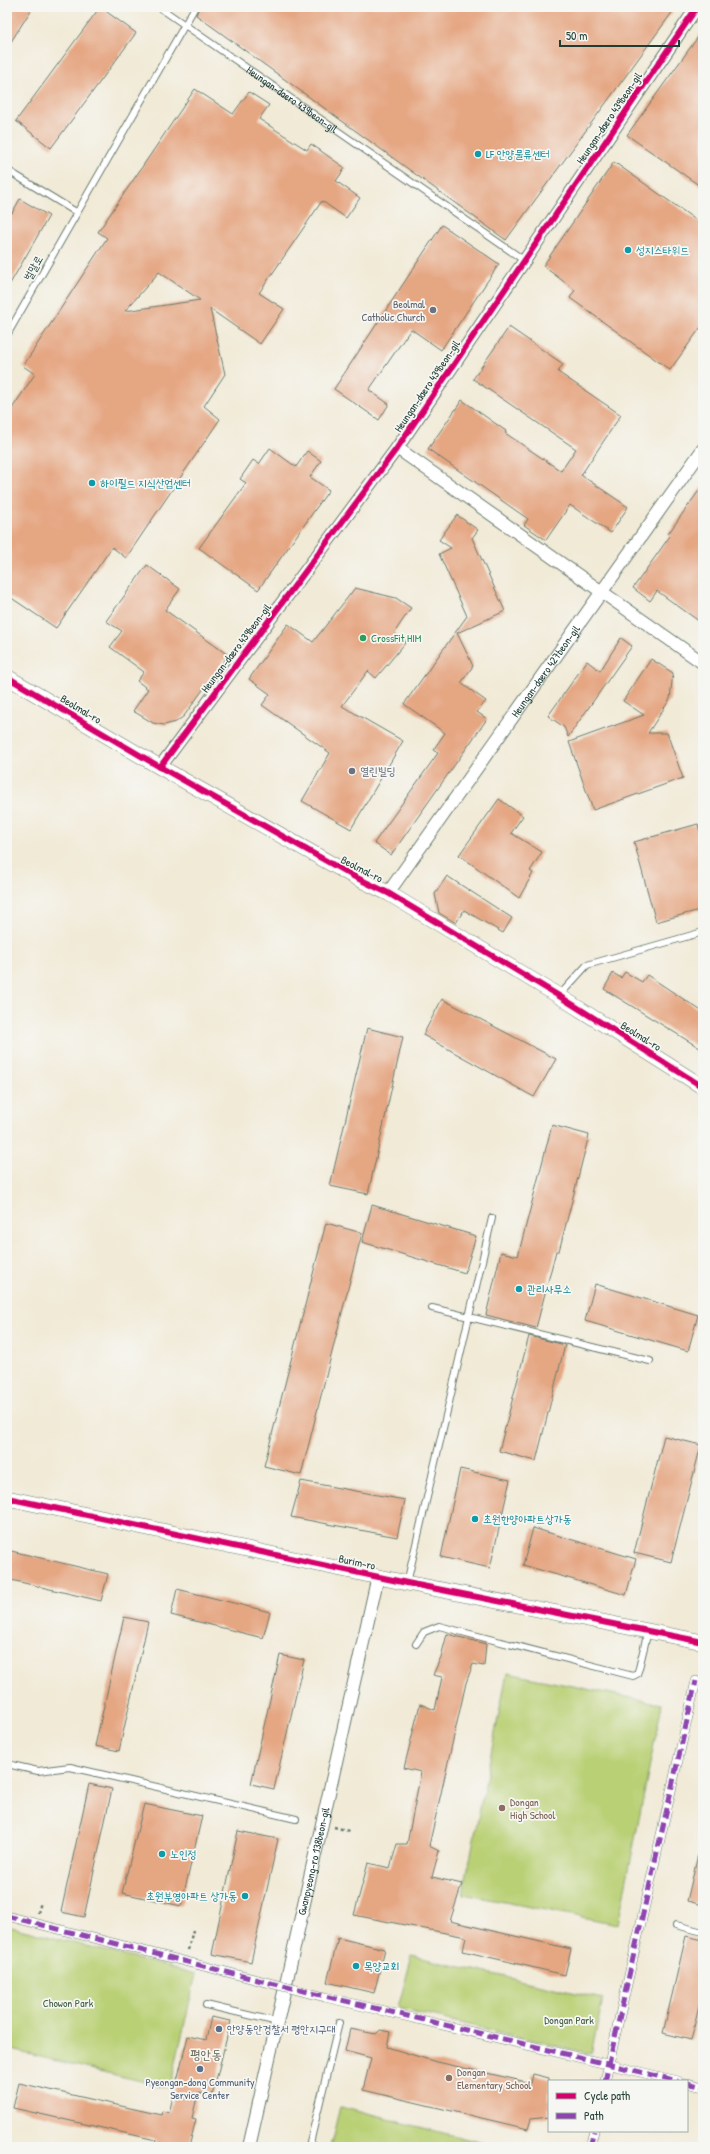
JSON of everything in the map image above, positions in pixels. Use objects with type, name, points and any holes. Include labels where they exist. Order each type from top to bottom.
[{"type":"street","name":"Heungan-daero 439beon-gil","points":[[160,767],[397,448],[696,7]]},
{"type":"street","points":[[397,448],[703,663]]},
{"type":"street","name":"Heungan-daero 427beon-gil","points":[[388,893],[703,449]]},
{"type":"street","name":"Beolmal-ro","points":[[7,677],[160,767],[353,876],[388,893],[559,996],[703,1087]]},
{"type":"street","name":"Burim-ro","points":[[7,1498],[407,1583],[703,1642]]},
{"type":"street","name":"Gwanpyeong-ro 138beon-gil","points":[[251,2147],[378,1576]]},
{"type":"street","points":[[605,2080],[696,1681]]},
{"type":"street","points":[[7,1916],[258,1980],[674,2080]]},
{"type":"street","points":[[688,2083],[703,2087]]},
{"type":"street","points":[[590,2147],[594,2132]]},
{"type":"lane","name":"Heungan-daero 439beon-gil","points":[[158,7],[525,261]]},
{"type":"lane","name":"벌말로","points":[[7,335],[76,212],[195,7]]},
{"type":"lane","points":[[7,170],[76,212]]},
{"type":"lane","points":[[559,996],[587,965],[703,932]]},
{"type":"lane","points":[[407,1583],[492,1218]]},
{"type":"lane","points":[[432,1308],[650,1361]]},
{"type":"lane","points":[[416,1644],[424,1632],[439,1626],[633,1676],[637,1674],[640,1668],[648,1631]]},
{"type":"lane","points":[[7,1764],[38,1771],[70,1767],[296,1819]]},
{"type":"lane","points":[[676,1925],[703,1932]]},
{"type":"lane","points":[[206,2005],[278,2022]]},
{"type":"lane","points":[[309,2147],[338,2023]]},
{"type":"path","points":[[186,1962],[193,1930]]},
{"type":"green space","points":[[507,1673],[662,1704],[618,1924],[463,1894]]},
{"type":"green space","name":"Chowon Park","points":[[7,1926],[196,1974],[170,2088],[7,2049]]},
{"type":"green space","name":"Dongan Park","points":[[412,1956],[603,1999],[591,2054],[398,2008]]},
{"type":"green space","points":[[340,2107],[491,2145],[491,2147],[330,2147]]},
{"type":"building","points":[[7,7],[33,7],[7,48]]},
{"type":"building","points":[[100,7],[136,33],[51,148],[16,121]]},
{"type":"building","name":"LF 안양물류센터","points":[[199,7],[676,7],[506,240],[196,15]]},
{"type":"building","points":[[703,30],[703,188],[627,135]]},
{"type":"building","points":[[195,89],[233,114],[249,92],[269,105],[259,119],[307,150],[311,144],[345,168],[336,181],[360,198],[346,218],[322,201],[259,293],[284,309],[260,344],[210,309],[225,374],[204,406],[220,419],[126,558],[112,547],[56,628],[7,595],[7,416],[35,374],[23,366],[107,238],[98,232]],"holes":[[[159,272],[200,300],[125,311]]]},
{"type":"building","name":"성지스타위드","points":[[614,162],[703,225],[703,324],[670,370],[570,298],[575,290],[543,266]]},
{"type":"building","points":[[20,199],[49,216],[7,289],[7,210],[12,213]]},
{"type":"building","points":[[442,225],[499,264],[441,350],[411,329],[369,390],[389,404],[379,420],[334,389]]},
{"type":"building","points":[[509,327],[563,364],[558,372],[621,415],[581,475],[628,507],[611,533],[570,505],[546,540],[524,525],[528,519],[428,449],[462,400],[506,431],[505,433],[561,471],[576,449],[473,379]]},
{"type":"building","points":[[270,448],[296,467],[307,451],[321,461],[310,477],[329,490],[258,590],[199,548],[246,483],[240,479],[253,460],[259,464]]},
{"type":"building","points":[[703,485],[703,624],[657,591],[650,601],[633,588],[670,536],[668,534]]},
{"type":"building","points":[[457,515],[478,530],[472,538],[505,611],[457,633],[473,666],[461,683],[486,701],[477,712],[487,719],[391,855],[374,843],[438,753],[433,750],[445,733],[404,704],[467,616],[439,554],[451,548],[439,540]]},
{"type":"building","points":[[147,565],[180,589],[165,610],[228,655],[184,716],[176,722],[164,725],[153,723],[133,711],[148,689],[137,681],[144,672],[110,647],[122,631],[106,621]]},
{"type":"building","points":[[355,588],[396,598],[411,608],[394,633],[406,642],[376,678],[368,671],[342,706],[403,741],[351,829],[302,801],[330,753],[262,705],[270,694],[249,679],[288,624],[313,642]]},
{"type":"building","points":[[621,638],[632,646],[568,737],[564,727],[548,716],[587,661],[600,671]]},
{"type":"building","points":[[651,659],[673,673],[670,699],[648,733],[667,733],[683,778],[593,810],[569,742],[644,715],[623,701]]},
{"type":"building","points":[[499,799],[523,816],[511,833],[542,852],[530,871],[533,873],[519,898],[459,855]]},
{"type":"building","points":[[698,824],[703,842],[703,909],[656,922],[634,842]]},
{"type":"building","points":[[447,876],[512,918],[503,933],[464,910],[456,923],[439,913],[435,894]]},
{"type":"building","points":[[625,972],[642,982],[647,975],[703,1012],[703,1050],[604,989],[613,973],[621,978]]},
{"type":"building","points":[[442,999],[556,1059],[534,1097],[423,1035]]},
{"type":"building","points":[[367,1028],[403,1037],[368,1194],[330,1186]]},
{"type":"building","points":[[552,1125],[589,1135],[559,1251],[556,1251],[536,1328],[486,1315],[501,1252],[518,1256]]},
{"type":"building","points":[[372,1205],[476,1236],[465,1273],[362,1242]]},
{"type":"building","points":[[326,1223],[362,1233],[301,1475],[264,1466]]},
{"type":"building","points":[[595,1284],[698,1315],[688,1351],[585,1321]]},
{"type":"building","points":[[529,1336],[565,1345],[536,1461],[499,1451]]},
{"type":"building","points":[[664,1436],[701,1445],[671,1562],[634,1553]]},
{"type":"building","name":"초원한양아파트상가동","points":[[460,1469],[510,1480],[490,1568],[441,1557]]},
{"type":"building","points":[[301,1481],[405,1500],[397,1537],[291,1517]]},
{"type":"building","points":[[533,1528],[636,1559],[626,1595],[523,1565]]},
{"type":"building","points":[[7,1550],[108,1574],[101,1601],[7,1579]]},
{"type":"building","points":[[177,1589],[270,1612],[263,1638],[171,1615]]},
{"type":"building","points":[[124,1617],[148,1622],[119,1751],[95,1746]]},
{"type":"building","points":[[447,1634],[486,1644],[484,1666],[473,1664],[466,1683],[429,1846],[439,1851],[432,1877],[462,1884],[450,1921],[571,1949],[565,1975],[463,1951],[466,1937],[354,1915],[368,1863],[390,1868],[397,1844],[407,1844],[421,1772],[404,1768],[420,1704],[435,1710],[442,1677],[433,1675],[441,1657]]},
{"type":"building","points":[[280,1655],[304,1660],[274,1789],[251,1784]]},
{"type":"building","points":[[89,1784],[112,1789],[84,1917],[61,1912]]},
{"type":"building","name":"노인정","points":[[144,1804],[202,1816],[181,1906],[122,1893]]},
{"type":"building","name":"초원부영아파트 상가동","points":[[238,1831],[278,1839],[251,1962],[212,1954]]},
{"type":"building","points":[[698,1855],[703,1856],[703,1905],[687,1901]]},
{"type":"building","points":[[686,1936],[703,1940],[703,1989],[691,2040],[663,2033]]},
{"type":"building","name":"목양교회","points":[[338,1938],[385,1949],[374,1993],[327,1982]]},
{"type":"building","points":[[211,2017],[231,2021],[212,2096],[198,2093],[192,2118],[196,2119],[189,2147],[154,2147],[156,2140],[13,2108],[19,2083],[161,2115],[162,2111],[169,2113],[188,2036],[206,2040]]},
{"type":"building","points":[[350,2029],[376,2034],[380,2030],[390,2032],[387,2047],[433,2061],[531,2083],[533,2074],[549,2078],[548,2117],[531,2119],[528,2129],[363,2090],[371,2058],[345,2051]]},
{"type":"marked path","points":[[605,2080],[696,1681]]},
{"type":"marked path","points":[[7,1916],[258,1980],[674,2080]]},
{"type":"marked path","points":[[688,2083],[703,2087]]},
{"type":"marked path","points":[[590,2147],[594,2132]]},
{"type":"cycle path","points":[[160,767],[397,448],[697,7]]},
{"type":"cycle path","points":[[7,677],[160,767],[353,876],[388,893],[559,996],[703,1087]]},
{"type":"cycle path","points":[[7,1498],[407,1583],[703,1642]]},
{"type":"place","name":"LF 안양물류센터","points":[[478,154]]},
{"type":"place","name":"성지스타위드","points":[[628,250]]},
{"type":"place","name":"Beolmal Catholic Church","points":[[433,310]]},
{"type":"place","name":"하이필드 지식산업센터","points":[[92,483]]},
{"type":"place","name":"CrossFit HIM","points":[[363,638]]},
{"type":"place","name":"열린빌딩","points":[[352,771]]},
{"type":"place","name":"관리사무소","points":[[519,1289]]},
{"type":"place","name":"초원한양아파트상가동","points":[[475,1519]]},
{"type":"place","name":"Dongan High School","points":[[502,1808]]},
{"type":"place","name":"노인정","points":[[162,1854]]},
{"type":"place","name":"초원부영아파트 상가동","points":[[245,1896]]},
{"type":"place","name":"목양교회","points":[[356,1966]]},
{"type":"place","name":"안양동안경찰서 평안지구대","points":[[219,2029]]},
{"type":"place","name":"Pyeongan-dong Community Service Center","points":[[200,2069]]},
{"type":"place","name":"Dongan Elementary School","points":[[449,2078]]},
{"type":"district","name":"평안동","points":[[206,2054]]}]
